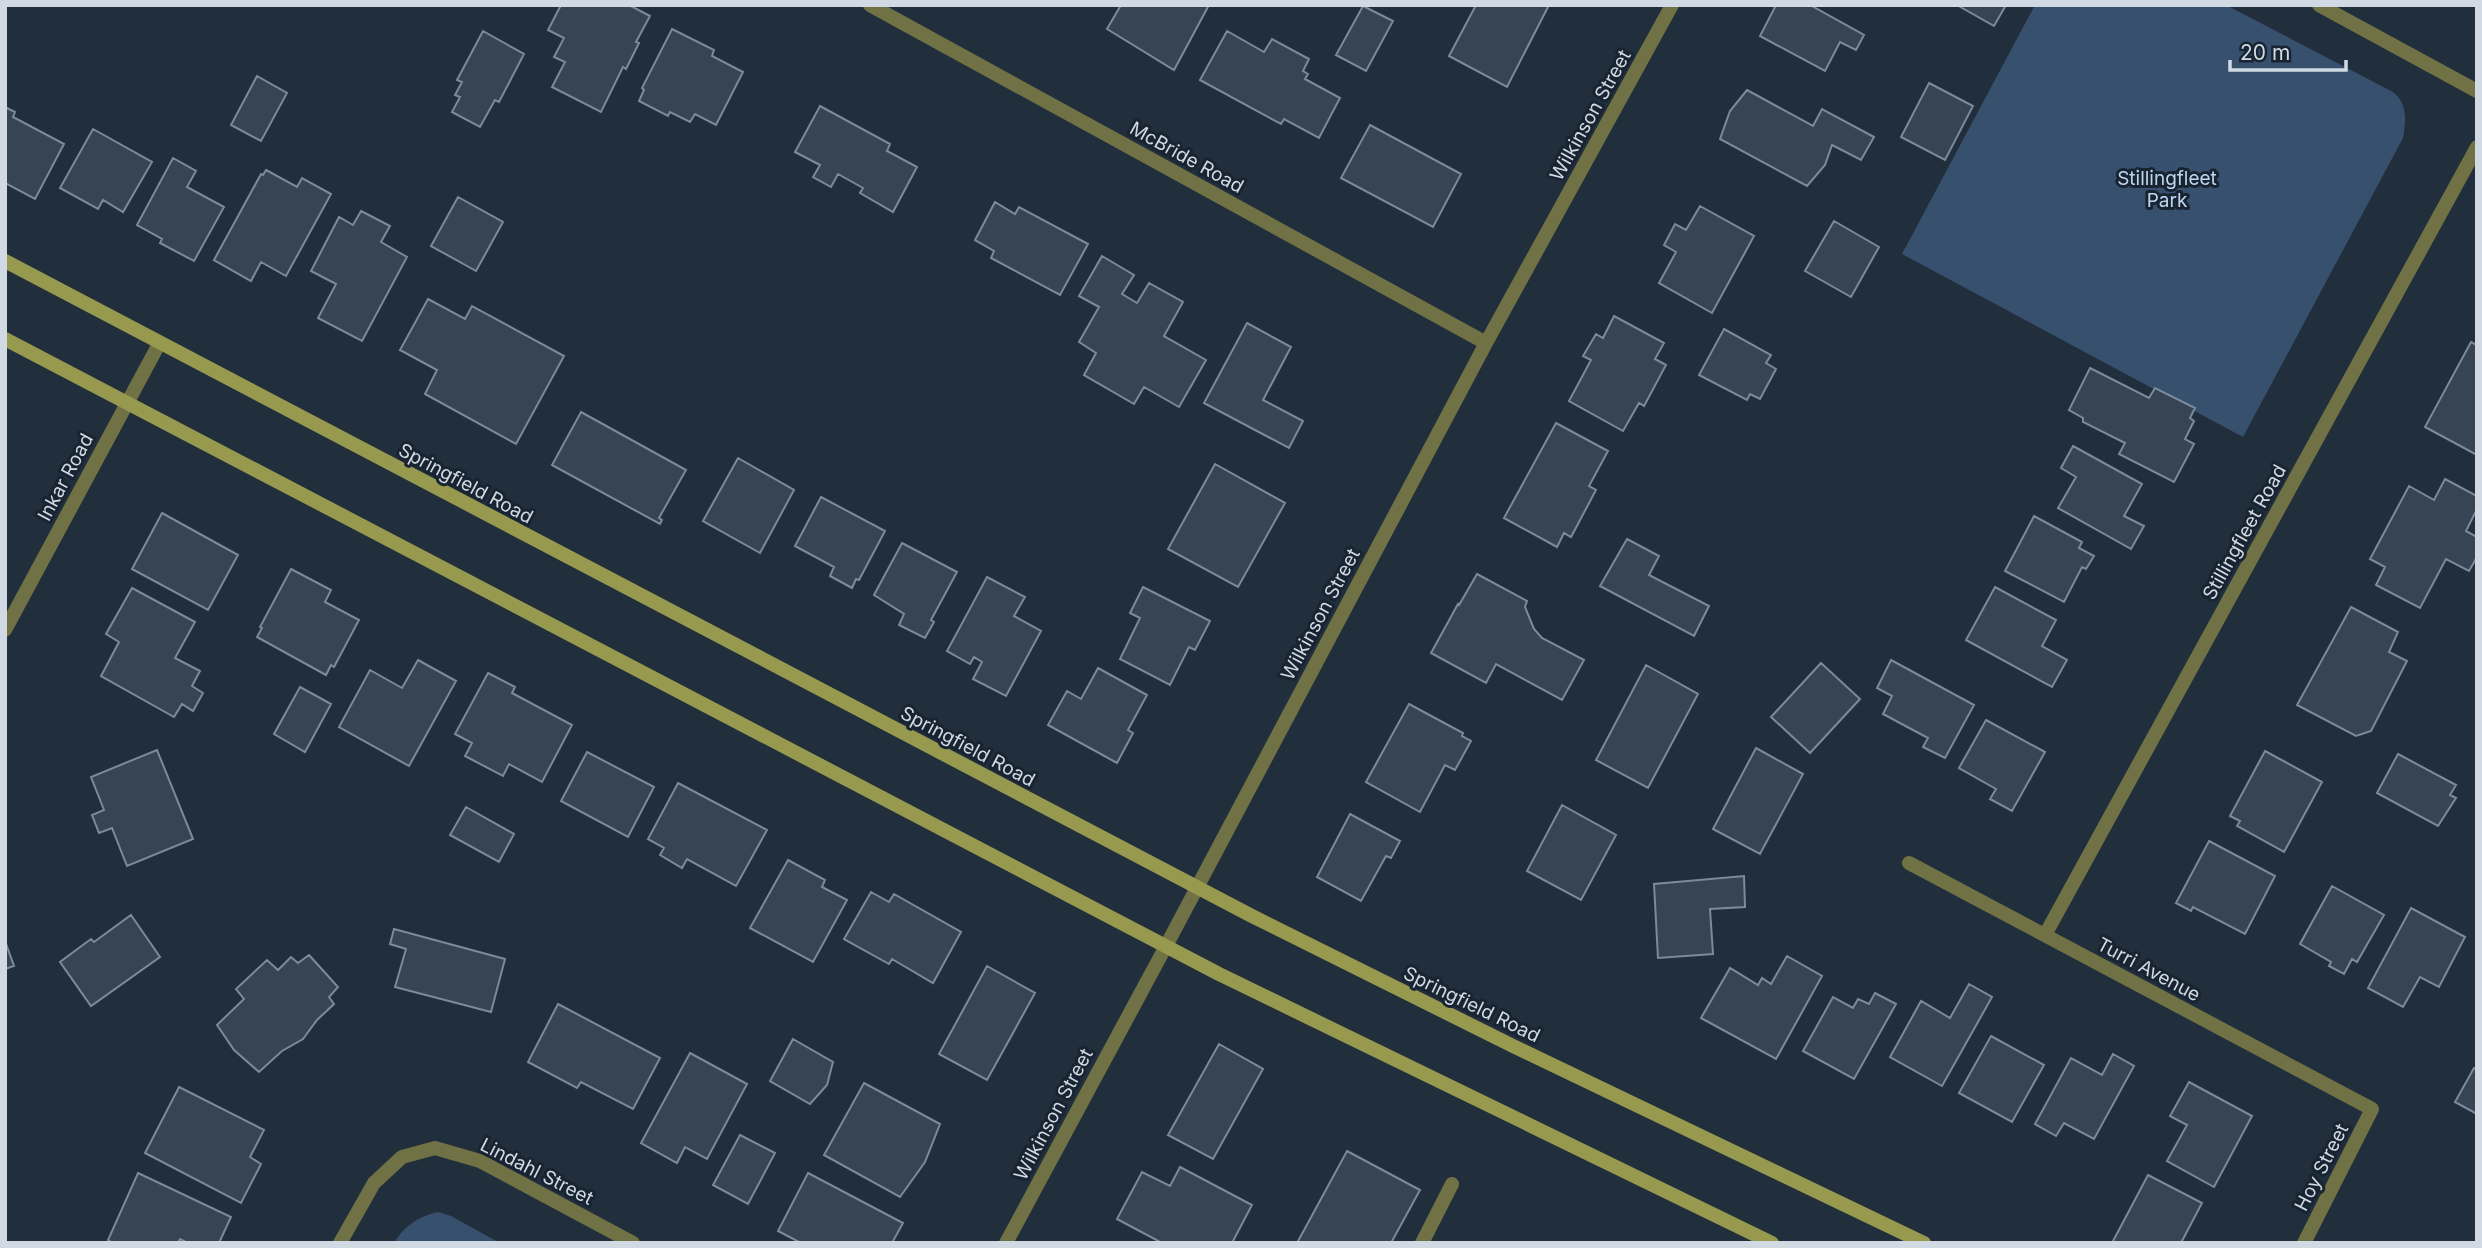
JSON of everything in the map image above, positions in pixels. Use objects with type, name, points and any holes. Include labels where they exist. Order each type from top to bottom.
[{"type":"main road","name":"Springfield Road","points":[[5,261],[1196,887],[1515,1047],[1924,1243]]},
{"type":"main road","points":[[5,340],[1219,974],[1772,1243]]},
{"type":"street","name":"McBride Road","points":[[870,5],[1486,343]]},
{"type":"street","name":"Wilkinson Street","points":[[1006,1243],[1486,343],[1672,5]]},
{"type":"street","points":[[2319,5],[2477,91]]},
{"type":"street","name":"Stillingfleet Road","points":[[2045,935],[2477,147]]},
{"type":"street","name":"Inkar Road","points":[[5,630],[159,344]]},
{"type":"street","name":"Turri Avenue","points":[[1909,863],[2372,1109]]},
{"type":"street","name":"Hoy Street","points":[[2304,1243],[2372,1109]]},
{"type":"street","name":"Lindahl Street","points":[[340,1243],[374,1183],[402,1157],[435,1148],[480,1161],[633,1243]]},
{"type":"street","points":[[1422,1243],[1452,1184]]},
{"type":"green space","name":"Stillingfleet Park","points":[[2035,5],[2226,5],[2393,92],[2404,107],[2403,138],[2243,437],[1902,254]]},
{"type":"green space","points":[[438,1212],[451,1216],[500,1243],[394,1243],[413,1223]]},
{"type":"building","points":[[561,5],[629,5],[650,16],[626,69],[623,67],[601,112],[552,87],[565,62],[554,57],[564,38],[548,30]]},
{"type":"building","points":[[1121,5],[1209,5],[1174,70],[1107,29]]},
{"type":"building","points":[[1476,5],[1549,5],[1507,87],[1449,56]]},
{"type":"building","points":[[1776,5],[1810,5],[1864,35],[1856,50],[1840,42],[1825,71],[1760,36]]},
{"type":"building","points":[[1957,5],[2006,5],[1994,26]]},
{"type":"building","points":[[1363,6],[1393,21],[1366,71],[1336,55]]},
{"type":"building","points":[[672,29],[714,50],[712,56],[743,72],[716,125],[695,114],[690,122],[670,112],[668,116],[639,101],[644,90],[642,88]]},
{"type":"building","points":[[483,31],[524,54],[499,102],[495,100],[480,127],[452,112],[460,97],[455,95],[462,82],[457,80]]},
{"type":"building","points":[[1227,31],[1264,52],[1272,39],[1309,59],[1303,71],[1308,74],[1305,79],[1340,98],[1319,138],[1284,119],[1281,124],[1200,80]]},
{"type":"building","points":[[257,76],[287,93],[261,141],[231,125]]},
{"type":"building","points":[[1929,83],[1973,106],[1945,160],[1901,137]]},
{"type":"building","points":[[1747,90],[1813,126],[1822,109],[1874,137],[1861,160],[1832,145],[1825,165],[1807,186],[1720,139],[1730,111]]},
{"type":"building","points":[[820,106],[890,144],[887,151],[917,167],[893,212],[860,193],[863,188],[838,174],[831,187],[813,177],[820,165],[795,152]]},
{"type":"building","points":[[5,107],[15,112],[13,117],[64,144],[35,199],[5,183]]},
{"type":"building","points":[[1370,125],[1461,174],[1433,227],[1341,178]]},
{"type":"building","points":[[93,129],[152,162],[123,212],[103,200],[98,209],[60,188]]},
{"type":"building","points":[[173,158],[196,171],[187,187],[224,207],[194,261],[160,243],[162,239],[137,225]]},
{"type":"building","points":[[266,170],[297,187],[302,178],[331,194],[286,276],[261,262],[251,281],[214,260],[261,174]]},
{"type":"building","points":[[458,197],[503,222],[476,271],[431,246]]},
{"type":"building","points":[[995,202],[1015,214],[1019,207],[1088,244],[1060,295],[991,258],[994,251],[975,240]]},
{"type":"building","points":[[1700,206],[1754,236],[1712,313],[1659,283],[1676,252],[1664,245],[1675,224],[1686,230]]},
{"type":"building","points":[[361,211],[390,226],[381,242],[407,257],[362,341],[318,318],[336,284],[311,271],[339,217],[353,225]]},
{"type":"building","points":[[1834,221],[1879,247],[1851,297],[1805,271]]},
{"type":"building","points":[[1102,256],[1134,275],[1122,294],[1137,303],[1149,283],[1183,302],[1164,336],[1206,360],[1179,407],[1144,387],[1134,404],[1084,375],[1096,353],[1079,342],[1099,307],[1079,296]]},
{"type":"building","points":[[428,299],[465,319],[472,306],[564,356],[516,444],[425,394],[437,370],[400,350]]},
{"type":"building","points":[[1614,316],[1664,343],[1655,359],[1666,365],[1644,406],[1639,403],[1623,431],[1569,401],[1591,360],[1583,356],[1596,334],[1603,338]]},
{"type":"building","points":[[1247,323],[1291,347],[1263,400],[1303,421],[1289,448],[1204,403]]},
{"type":"building","points":[[1724,329],[1771,355],[1766,363],[1776,369],[1760,399],[1750,394],[1747,400],[1699,375]]},
{"type":"building","points":[[2471,342],[2477,345],[2477,455],[2425,427]]},
{"type":"building","points":[[2090,368],[2149,398],[2155,388],[2195,408],[2190,418],[2194,421],[2185,439],[2194,444],[2174,482],[2119,454],[2125,443],[2083,422],[2083,418],[2069,410]]},
{"type":"building","points":[[581,412],[686,470],[659,518],[662,520],[660,524],[552,465]]},
{"type":"building","points":[[1556,423],[1608,451],[1589,486],[1596,490],[1571,537],[1564,533],[1557,547],[1504,518]]},
{"type":"building","points":[[2073,446],[2142,484],[2124,516],[2144,526],[2131,549],[2058,508],[2076,477],[2061,468]]},
{"type":"building","points":[[738,458],[794,490],[760,553],[703,521]]},
{"type":"building","points":[[1215,464],[1285,503],[1238,587],[1168,549]]},
{"type":"building","points":[[2445,479],[2477,496],[2477,509],[2466,531],[2477,537],[2477,557],[2469,571],[2446,559],[2420,608],[2376,585],[2385,567],[2370,559],[2409,486],[2434,500]]},
{"type":"building","points":[[821,497],[885,531],[852,588],[830,576],[834,567],[795,546]]},
{"type":"building","points":[[162,513],[238,555],[208,610],[132,569]]},
{"type":"building","points":[[2034,516],[2082,542],[2079,548],[2094,556],[2086,569],[2082,567],[2064,602],[2005,571]]},
{"type":"building","points":[[1627,539],[1659,556],[1649,575],[1709,606],[1694,636],[1600,586]]},
{"type":"building","points":[[902,543],[957,572],[931,620],[934,622],[925,638],[899,625],[904,614],[874,595]]},
{"type":"building","points":[[291,569],[331,590],[325,602],[359,620],[334,667],[331,665],[326,675],[257,637]]},
{"type":"building","points":[[1477,574],[1527,601],[1525,607],[1534,629],[1542,638],[1584,660],[1562,700],[1496,664],[1486,683],[1431,653]]},
{"type":"building","points":[[987,577],[1025,597],[1014,616],[1041,631],[1006,696],[973,679],[982,662],[974,657],[970,664],[947,651]]},
{"type":"building","points":[[1143,587],[1210,621],[1195,650],[1189,647],[1170,685],[1120,659],[1140,618],[1130,613]]},
{"type":"building","points":[[1995,587],[2056,620],[2042,646],[2067,660],[2052,687],[1966,640]]},
{"type":"building","points":[[132,588],[195,622],[175,658],[200,671],[192,686],[203,693],[193,711],[182,704],[174,717],[101,676],[119,642],[106,634]]},
{"type":"building","points":[[2351,607],[2398,632],[2389,652],[2407,661],[2371,731],[2356,736],[2297,705]]},
{"type":"building","points":[[418,660],[456,681],[409,766],[339,727],[370,670],[402,688]]},
{"type":"building","points":[[1891,660],[1974,705],[1945,758],[1923,747],[1928,738],[1883,714],[1892,696],[1877,688]]},
{"type":"building","points":[[1821,663],[1860,699],[1810,753],[1771,717]]},
{"type":"building","points":[[1646,665],[1698,694],[1648,788],[1596,760]]},
{"type":"building","points":[[1098,668],[1147,695],[1128,730],[1133,733],[1117,763],[1048,725],[1067,691],[1081,699]]},
{"type":"building","points":[[488,673],[515,687],[512,693],[572,725],[542,782],[509,764],[503,776],[465,756],[472,743],[455,734]]},
{"type":"building","points":[[300,687],[331,704],[305,752],[274,734]]},
{"type":"building","points":[[1409,704],[1463,733],[1462,736],[1471,741],[1455,770],[1445,765],[1420,812],[1366,782]]},
{"type":"building","points":[[1986,720],[2045,752],[2012,811],[1990,799],[1996,789],[1959,768]]},
{"type":"building","points":[[1756,748],[1803,774],[1760,854],[1713,829]]},
{"type":"building","points":[[157,750],[193,839],[127,866],[112,828],[99,833],[92,815],[104,810],[91,777]]},
{"type":"building","points":[[2265,751],[2322,782],[2284,852],[2237,826],[2240,821],[2230,816]]},
{"type":"building","points":[[587,752],[654,787],[628,837],[561,801]]},
{"type":"building","points":[[2398,754],[2456,785],[2450,795],[2456,798],[2438,826],[2377,793]]},
{"type":"building","points":[[678,783],[767,830],[736,886],[687,859],[682,868],[660,855],[664,848],[648,839]]},
{"type":"building","points":[[1562,805],[1616,835],[1581,900],[1527,871]]},
{"type":"building","points":[[466,807],[514,834],[499,862],[450,835]]},
{"type":"building","points":[[1350,814],[1400,841],[1391,858],[1386,856],[1361,901],[1317,877]]},
{"type":"building","points":[[2209,841],[2275,876],[2245,934],[2193,907],[2191,911],[2176,903]]},
{"type":"building","points":[[788,860],[825,880],[822,887],[847,900],[813,962],[750,928]]},
{"type":"building","points":[[1744,876],[1745,907],[1710,909],[1713,954],[1658,958],[1654,884]]},
{"type":"building","points":[[2332,886],[2384,915],[2357,962],[2352,959],[2344,974],[2329,966],[2331,962],[2300,944]]},
{"type":"building","points":[[871,892],[889,902],[894,894],[961,932],[933,983],[892,959],[889,964],[844,939]]},
{"type":"building","points":[[2411,908],[2465,937],[2439,987],[2420,977],[2403,1007],[2368,988]]},
{"type":"building","points":[[131,915],[160,957],[91,1006],[60,962]]},
{"type":"building","points":[[394,929],[505,959],[491,1012],[395,987],[406,949],[390,944]]},
{"type":"building","points":[[5,941],[14,966],[5,969]]},
{"type":"building","points":[[309,955],[338,987],[329,997],[334,1004],[317,1020],[303,1039],[282,1051],[259,1072],[234,1050],[217,1025],[244,999],[236,989],[267,960],[278,970],[291,957],[298,963]]},
{"type":"building","points":[[1787,956],[1822,976],[1776,1059],[1701,1018],[1730,968],[1758,985],[1762,978],[1771,984]]},
{"type":"building","points":[[987,966],[1035,993],[987,1080],[939,1054]]},
{"type":"building","points":[[1969,984],[1992,997],[1942,1086],[1890,1057],[1921,1001],[1950,1018]]},
{"type":"building","points":[[1875,993],[1896,1004],[1854,1079],[1803,1051],[1833,997],[1853,1008],[1858,999],[1869,1004]]},
{"type":"building","points":[[558,1004],[660,1058],[633,1109],[581,1082],[577,1088],[528,1062]]},
{"type":"building","points":[[1991,1036],[2044,1065],[2012,1122],[1959,1093]]},
{"type":"building","points":[[793,1039],[833,1062],[827,1085],[810,1104],[770,1081]]},
{"type":"building","points":[[1219,1044],[1263,1069],[1213,1159],[1168,1135]]},
{"type":"building","points":[[690,1053],[747,1084],[707,1159],[685,1147],[677,1163],[641,1143]]},
{"type":"building","points":[[2113,1054],[2134,1066],[2094,1139],[2064,1123],[2056,1136],[2035,1124],[2071,1058],[2102,1075]]},
{"type":"building","points":[[2474,1068],[2477,1069],[2477,1114],[2455,1102]]},
{"type":"building","points":[[2189,1082],[2252,1116],[2214,1187],[2167,1161],[2187,1125],[2170,1116]]},
{"type":"building","points":[[864,1083],[940,1124],[925,1162],[900,1197],[824,1155]]},
{"type":"building","points":[[179,1087],[264,1130],[250,1157],[261,1164],[241,1203],[145,1153]]},
{"type":"building","points":[[740,1135],[775,1153],[748,1204],[713,1185]]},
{"type":"building","points":[[1347,1151],[1420,1190],[1391,1243],[1297,1243]]},
{"type":"building","points":[[1180,1167],[1252,1205],[1232,1243],[1162,1243],[1117,1219],[1142,1172],[1170,1186]]},
{"type":"building","points":[[138,1173],[231,1217],[219,1243],[188,1243],[180,1239],[178,1243],[113,1243],[108,1240]]},
{"type":"building","points":[[808,1173],[903,1223],[892,1243],[801,1243],[778,1231]]},
{"type":"building","points":[[2148,1175],[2202,1203],[2181,1243],[2112,1243]]}]
